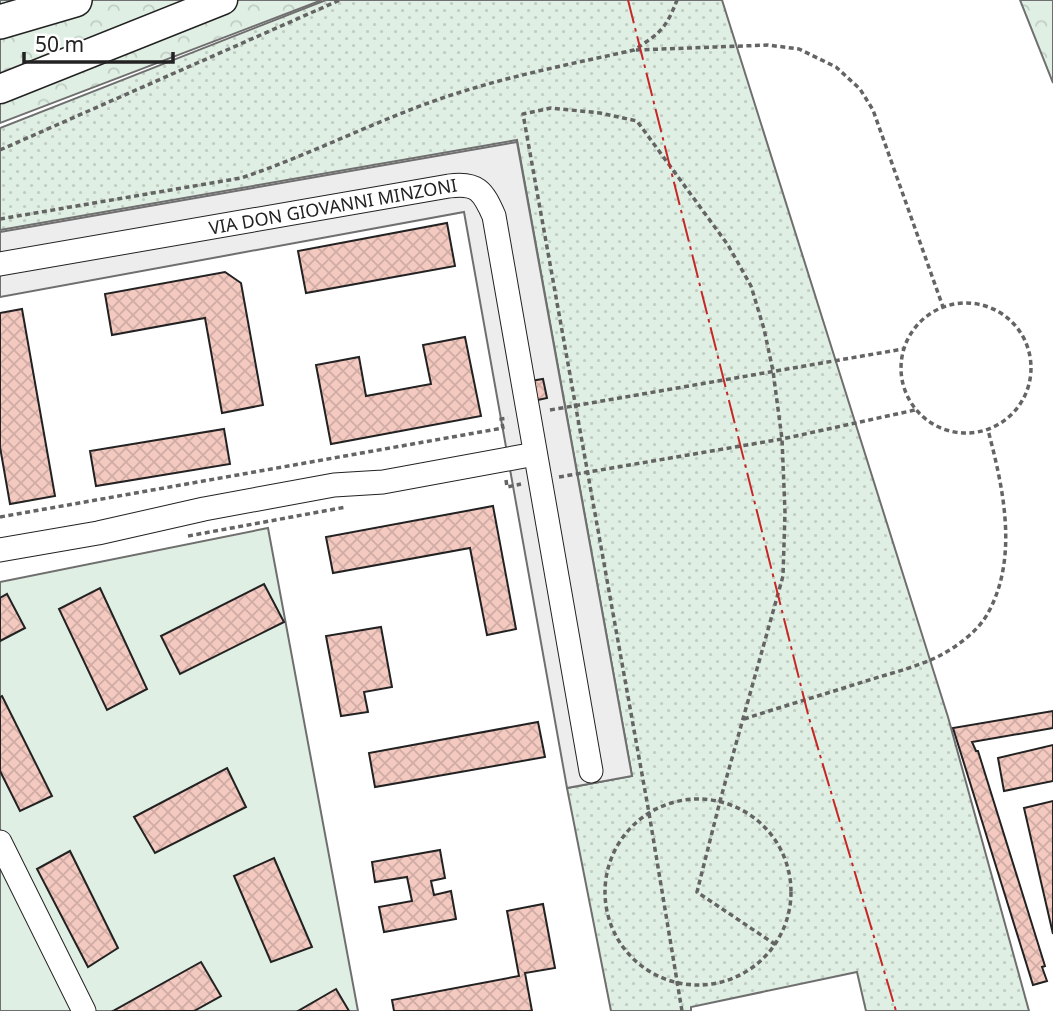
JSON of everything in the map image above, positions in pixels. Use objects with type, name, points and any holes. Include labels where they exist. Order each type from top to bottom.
[{"type":"highway","points":[[0,22],[75,0]]},
{"type":"main road","points":[[0,89],[223,0]]},
{"type":"street","name":"VIA DON GIOVANNI MINZONI","points":[[0,264],[449,186],[464,184],[476,187],[487,200],[494,216],[591,771]]},
{"type":"street","points":[[0,550],[98,533],[321,487],[383,482],[535,454]]},
{"type":"street","points":[[0,842],[85,1011]]},
{"type":"path","points":[[0,150],[340,0]]},
{"type":"path","points":[[634,50],[658,35],[670,19],[677,0]]},
{"type":"path","points":[[0,219],[241,178],[462,92],[634,50],[768,45],[799,49],[836,67],[860,89],[873,110],[943,307]]},
{"type":"path","points":[[682,1011],[523,114],[551,108],[600,113],[638,121],[728,245],[751,286],[773,371],[782,439],[785,512],[783,576],[697,892],[776,945]]},
{"type":"path","points":[[963,302],[984,305],[1003,314],[1018,328],[1028,346],[1032,366],[1029,387],[1020,406],[1006,421],[988,430],[968,434],[948,432],[930,424],[906,397],[900,365],[903,349],[912,331],[926,316],[943,307],[963,302]]},
{"type":"path","points":[[0,517],[503,428],[501,419],[576,405],[903,349]]},
{"type":"path","points":[[782,439],[915,410]]},
{"type":"path","points":[[744,719],[915,666],[943,654],[971,634],[988,614],[997,593],[1003,567],[1005,535],[999,473],[988,430]]},
{"type":"path","points":[[695,799],[720,801],[748,813],[771,832],[786,859],[792,888],[789,918],[776,945],[756,966],[732,980],[704,985],[676,983],[651,973],[629,955],[614,933],[606,907],[606,880],[613,853],[628,831],[649,813],[671,803],[695,799]]},
{"type":"green space","points":[[0,0],[322,0],[0,123]]},
{"type":"green space","points":[[326,0],[722,0],[948,717],[1029,1011],[866,1011],[857,972],[691,1007],[691,1011],[611,1011],[567,788],[632,776],[517,140],[0,230],[0,128]]},
{"type":"green space","points":[[1020,0],[1053,0],[1053,83]]},
{"type":"green space","points":[[268,528],[358,1011],[0,1011],[0,582]]},
{"type":"shaded area","points":[[517,142],[632,776],[567,788],[464,212],[0,297],[0,232]]},
{"type":"building","points":[[447,223],[455,266],[306,293],[298,251]]},
{"type":"building","points":[[225,272],[241,283],[263,405],[222,413],[205,318],[112,335],[105,294]]},
{"type":"building","points":[[22,309],[55,496],[10,504],[0,447],[0,313]]},
{"type":"building","points":[[465,337],[481,416],[331,444],[316,365],[359,357],[366,396],[431,384],[423,345]]},
{"type":"building","points":[[543,379],[547,398],[533,401],[530,381]]},
{"type":"building","points":[[224,429],[230,464],[96,486],[90,451]]},
{"type":"building","points":[[493,506],[516,629],[487,635],[470,548],[333,573],[326,537]]},
{"type":"building","points":[[264,584],[284,622],[180,674],[161,636]]},
{"type":"building","points":[[100,588],[147,689],[107,710],[59,609]]},
{"type":"building","points":[[7,594],[25,628],[0,641],[0,598]]},
{"type":"building","points":[[381,627],[392,687],[364,692],[368,712],[341,716],[326,636]]},
{"type":"building","points":[[2,696],[52,796],[20,811],[0,771]]},
{"type":"building","points":[[1053,711],[1053,728],[972,742],[978,751],[1045,966],[1042,967],[1047,981],[1033,985],[953,728]]},
{"type":"building","points":[[538,722],[545,757],[375,787],[369,753]]},
{"type":"building","points":[[1053,745],[1053,781],[1004,791],[998,758]]},
{"type":"building","points":[[227,768],[246,807],[155,853],[134,817]]},
{"type":"building","points":[[1053,801],[1053,934],[1024,808]]},
{"type":"building","points":[[440,850],[445,878],[431,881],[434,895],[451,891],[456,919],[384,932],[379,907],[412,901],[407,877],[375,882],[372,862]]},
{"type":"building","points":[[70,851],[118,948],[88,967],[37,869]]},
{"type":"building","points":[[274,858],[312,947],[271,962],[234,876]]},
{"type":"building","points":[[543,904],[555,968],[525,973],[532,1011],[394,1011],[392,1000],[519,976],[507,911]]},
{"type":"building","points":[[201,962],[221,996],[194,1011],[113,1011]]},
{"type":"building","points":[[336,989],[349,1011],[298,1011]]},
{"type":"power","points":[[628,0],[809,718],[896,1011]]}]
